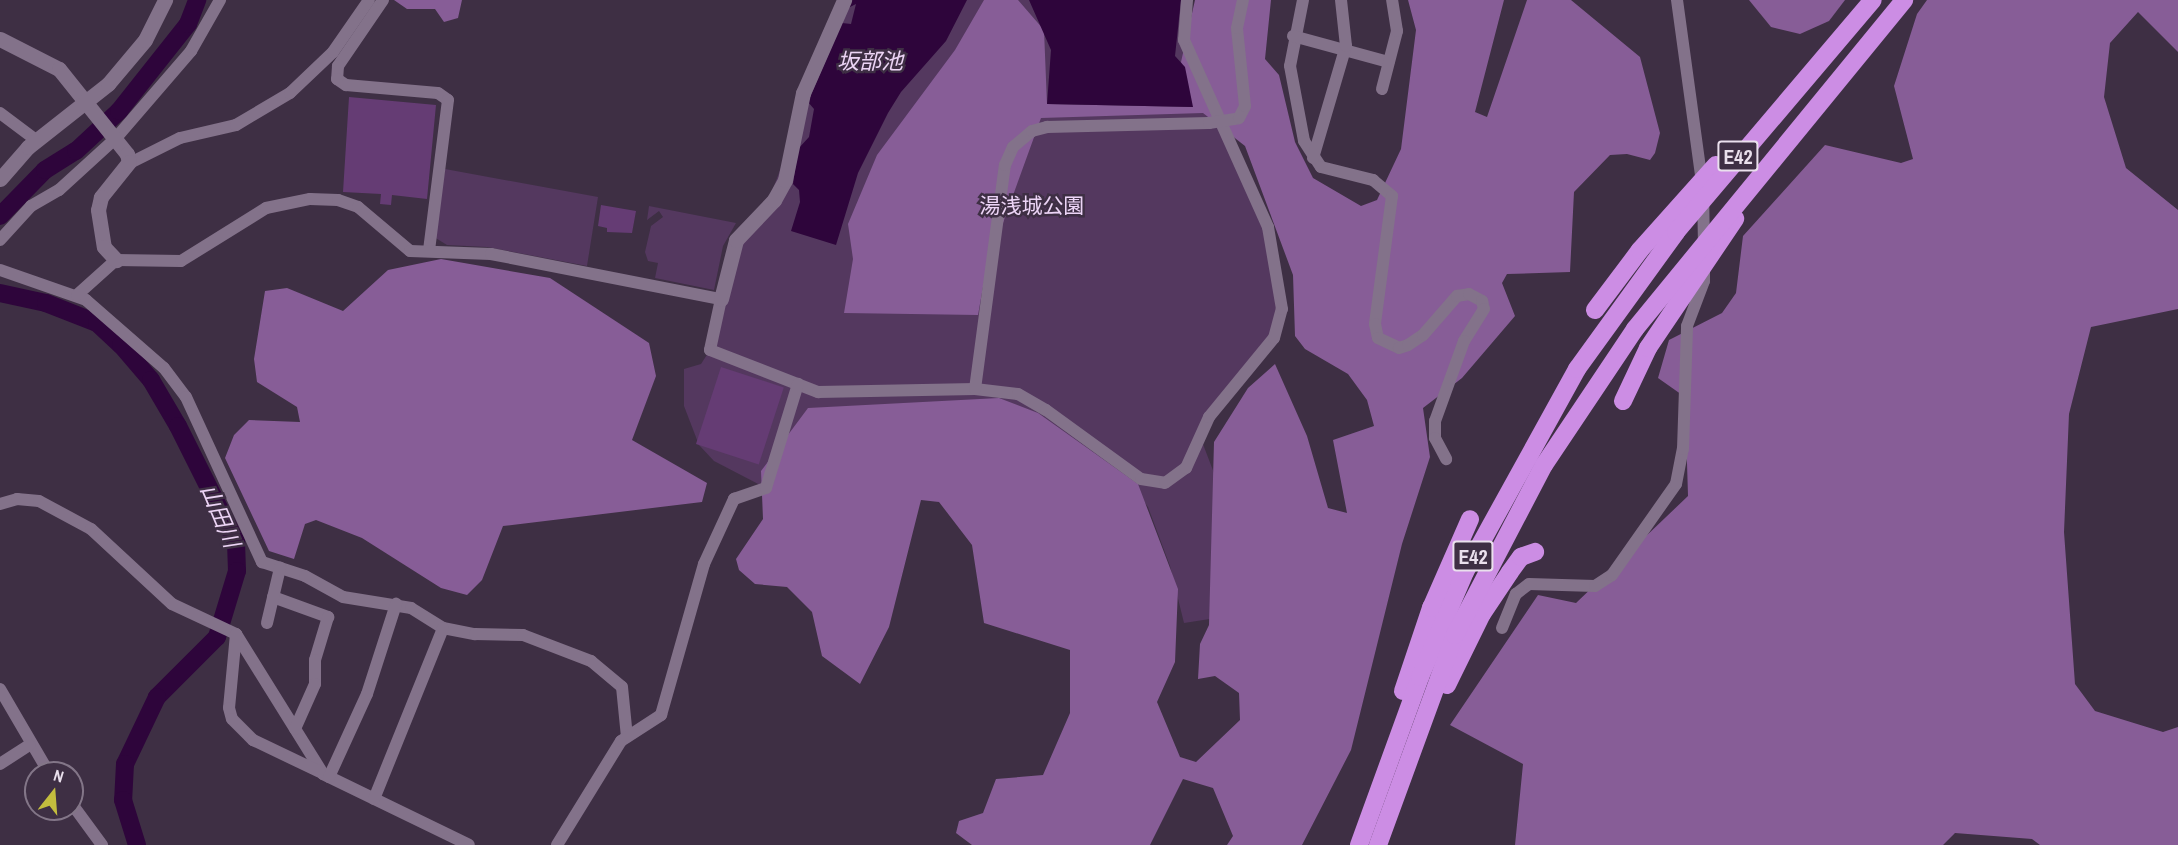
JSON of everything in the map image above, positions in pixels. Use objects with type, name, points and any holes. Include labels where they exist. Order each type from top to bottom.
[{"type":"highway","name":"E42","points":[[1359,845],[1420,677],[1483,536],[1577,369],[1631,290],[1874,0]]},
{"type":"highway","name":"E42","points":[[1378,844],[1428,702],[1482,578],[1544,465],[1635,329],[1904,0]]},
{"type":"highway","points":[[1623,401],[1648,348],[1726,232],[1871,42]]},
{"type":"highway","points":[[1595,310],[1624,272],[1721,159],[1804,81]]},
{"type":"highway","points":[[1368,818],[1413,657],[1470,519]]},
{"type":"highway","points":[[1378,844],[1482,614],[1521,557],[1535,552]]},
{"type":"street","points":[[0,179],[36,140],[90,104],[133,57],[165,0]]},
{"type":"street","points":[[0,240],[31,206],[59,190],[114,136],[191,51],[220,0]]},
{"type":"street","points":[[126,165],[180,138],[236,124],[290,93],[333,52],[369,0]]},
{"type":"street","points":[[383,0],[338,66],[337,79],[346,85],[438,93],[448,100],[429,250]]},
{"type":"street","points":[[844,0],[803,93],[785,180],[774,200],[736,240],[710,350],[798,384],[834,394],[975,389],[1027,398],[1149,482],[1165,483],[1182,474],[1209,417],[1270,344],[1281,317],[1281,287],[1271,236],[1184,40],[1187,0]]},
{"type":"street","points":[[975,389],[1005,165],[1017,142],[1047,127],[1221,122],[1239,118],[1245,106],[1237,22],[1243,0]]},
{"type":"street","points":[[1303,0],[1293,36],[1292,87],[1304,141],[1313,158],[1333,173],[1385,185],[1392,196],[1375,324],[1385,344],[1399,348],[1423,335],[1457,296],[1469,294],[1482,301],[1484,309],[1464,341],[1435,421],[1435,438],[1446,459]]},
{"type":"street","points":[[1313,158],[1345,50],[1341,0]]},
{"type":"street","points":[[1382,89],[1397,28],[1392,0]]},
{"type":"street","points":[[1502,628],[1516,594],[1529,584],[1595,586],[1612,575],[1676,484],[1683,449],[1688,326],[1704,281],[1703,189],[1677,0]]},
{"type":"street","points":[[1293,36],[1389,62]]},
{"type":"street","points":[[0,39],[59,69],[90,104],[129,156],[126,165],[101,197],[98,210],[104,248],[116,260]]},
{"type":"street","points":[[1,115],[36,140]]},
{"type":"street","points":[[77,295],[116,260],[181,261],[257,212],[318,199],[350,203],[405,249],[491,254],[721,299]]},
{"type":"street","points":[[0,270],[77,295],[126,332],[177,384],[258,557],[343,597],[396,604],[443,628],[475,634],[523,635],[605,668],[622,687],[627,737]]},
{"type":"street","points":[[557,845],[627,737],[647,729],[662,715],[704,564],[734,499],[766,488],[798,384]]},
{"type":"street","points":[[0,504],[32,500],[76,519],[172,604],[210,624],[234,633],[326,776]]},
{"type":"street","points":[[267,623],[280,568]]},
{"type":"street","points":[[273,597],[328,617],[315,660],[315,684],[295,729]]},
{"type":"street","points":[[326,776],[367,693],[396,604]]},
{"type":"street","points":[[374,799],[443,628]]},
{"type":"street","points":[[234,633],[229,708],[232,718],[260,744],[469,845]]},
{"type":"street","points":[[0,689],[29,745],[40,761]]},
{"type":"street","points":[[0,764],[29,745]]},
{"type":"street","points":[[84,820],[102,845]]},
{"type":"green space","name":"湯浅城公園","points":[[844,0],[1187,0],[1183,33],[1268,227],[1280,325],[1209,417],[1201,439],[1214,473],[1229,616],[1184,623],[1170,566],[1148,507],[1139,495],[766,488],[714,461],[699,445],[684,406],[684,369],[701,364],[710,350],[732,248],[765,210]]},
{"type":"green space","points":[[445,169],[598,197],[587,266],[487,247],[447,245],[434,237]]},
{"type":"green space","points":[[649,206],[736,223],[723,246],[714,290],[655,278],[658,263],[648,261],[645,252],[651,226],[663,217],[659,211],[647,220]]},
{"type":"shaded area","points":[[394,0],[462,0],[458,18],[444,22],[435,9],[407,9]]},
{"type":"shaded area","points":[[984,0],[1018,0],[1044,30],[1047,104],[1192,107],[1181,62],[1195,0],[1271,0],[1265,59],[1279,75],[1295,142],[1313,178],[1361,206],[1377,200],[1401,149],[1416,30],[1408,0],[1504,0],[1475,112],[1487,117],[1527,0],[1571,0],[1640,57],[1660,133],[1655,153],[1650,160],[1627,154],[1610,155],[1574,192],[1570,272],[1507,274],[1502,283],[1515,316],[1462,378],[1423,408],[1430,457],[1402,544],[1351,750],[1302,845],[1227,845],[1233,836],[1213,788],[1183,779],[1150,845],[972,845],[956,833],[959,821],[983,813],[996,779],[1043,775],[1070,713],[1070,650],[984,623],[972,545],[939,502],[921,500],[889,627],[860,684],[822,656],[812,612],[787,587],[755,584],[739,570],[736,559],[763,519],[761,471],[808,408],[999,398],[1038,413],[1138,484],[1178,589],[1175,662],[1157,702],[1180,757],[1196,762],[1240,720],[1239,693],[1215,676],[1198,679],[1200,644],[1209,625],[1214,442],[1248,388],[1275,364],[1307,436],[1328,508],[1347,513],[1333,440],[1374,426],[1367,400],[1348,374],[1305,349],[1295,336],[1293,275],[1245,146],[1203,113],[1041,118],[986,270],[978,315],[844,313],[853,259],[848,224],[877,155],[955,50]]},
{"type":"shaded area","points":[[1749,0],[1845,0],[1829,21],[1800,34],[1771,27]]},
{"type":"shaded area","points":[[1927,0],[2178,0],[2178,52],[2138,12],[2110,43],[2104,97],[2126,168],[2178,210],[2178,309],[2091,327],[2069,414],[2064,532],[2075,684],[2095,711],[2163,732],[2178,727],[2178,845],[2040,845],[2032,839],[1955,833],[1943,845],[1515,845],[1523,764],[1450,725],[1538,595],[1576,603],[1688,496],[1685,397],[1658,378],[1669,340],[1722,313],[1736,293],[1743,236],[1825,145],[1901,163],[1913,159],[1894,86],[1917,14]]},
{"type":"shaded area","points":[[441,259],[550,278],[649,343],[656,376],[632,440],[707,483],[702,502],[503,526],[482,580],[467,595],[441,588],[362,538],[316,520],[305,524],[294,559],[269,551],[225,458],[234,435],[249,420],[300,422],[297,407],[257,382],[254,359],[265,291],[287,288],[343,311],[388,270]]},
{"type":"water","name":"坂部池","points":[[852,0],[967,0],[946,41],[901,92],[888,113],[858,173],[836,245],[791,231],[800,202],[799,190],[793,184],[798,149],[809,137],[814,109],[808,102],[842,23],[851,24],[856,4],[848,8]]},
{"type":"water","points":[[1029,0],[1181,0],[1175,56],[1185,67],[1193,107],[1047,104],[1051,50]]},
{"type":"building","points":[[349,97],[436,105],[427,199],[392,195],[391,205],[380,204],[381,194],[343,192]]},
{"type":"building","points":[[601,205],[636,211],[632,233],[607,232],[607,228],[598,226]]},
{"type":"building","points":[[721,367],[784,387],[759,464],[696,444]]},
{"type":"waterway","name":"山田川","points":[[0,216],[45,170],[76,151],[119,111],[188,24],[197,0]]},
{"type":"waterway","name":"山田川","points":[[0,293],[46,303],[97,323],[121,345],[151,380],[178,426],[236,542],[237,571],[217,637],[157,697],[125,764],[123,800],[137,845]]}]
